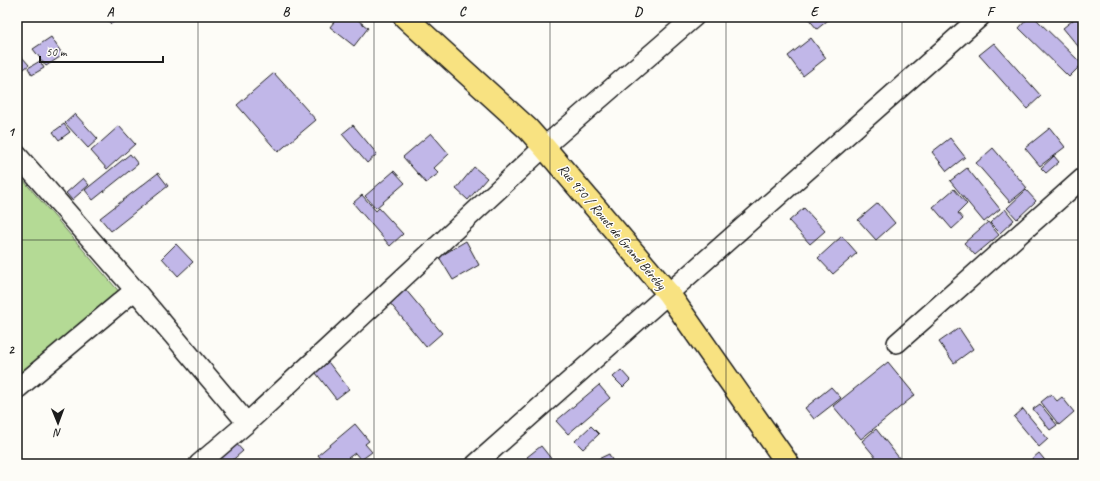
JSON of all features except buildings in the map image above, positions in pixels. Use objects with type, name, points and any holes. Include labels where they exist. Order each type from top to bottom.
[{"type":"main road","name":"Rue 970 / Rouet de Grand Béréby","points":[[405,17],[528,129],[668,293],[788,464]]},
{"type":"street","points":[[199,464],[247,423],[544,148],[694,17]]},
{"type":"street","points":[[476,464],[980,17]]},
{"type":"street","points":[[17,155],[135,290],[247,423]]},
{"type":"street","points":[[897,343],[1083,178]]},
{"type":"street","points":[[17,389],[135,290]]},
{"type":"green space","points":[[17,173],[122,295],[17,384]]}]
